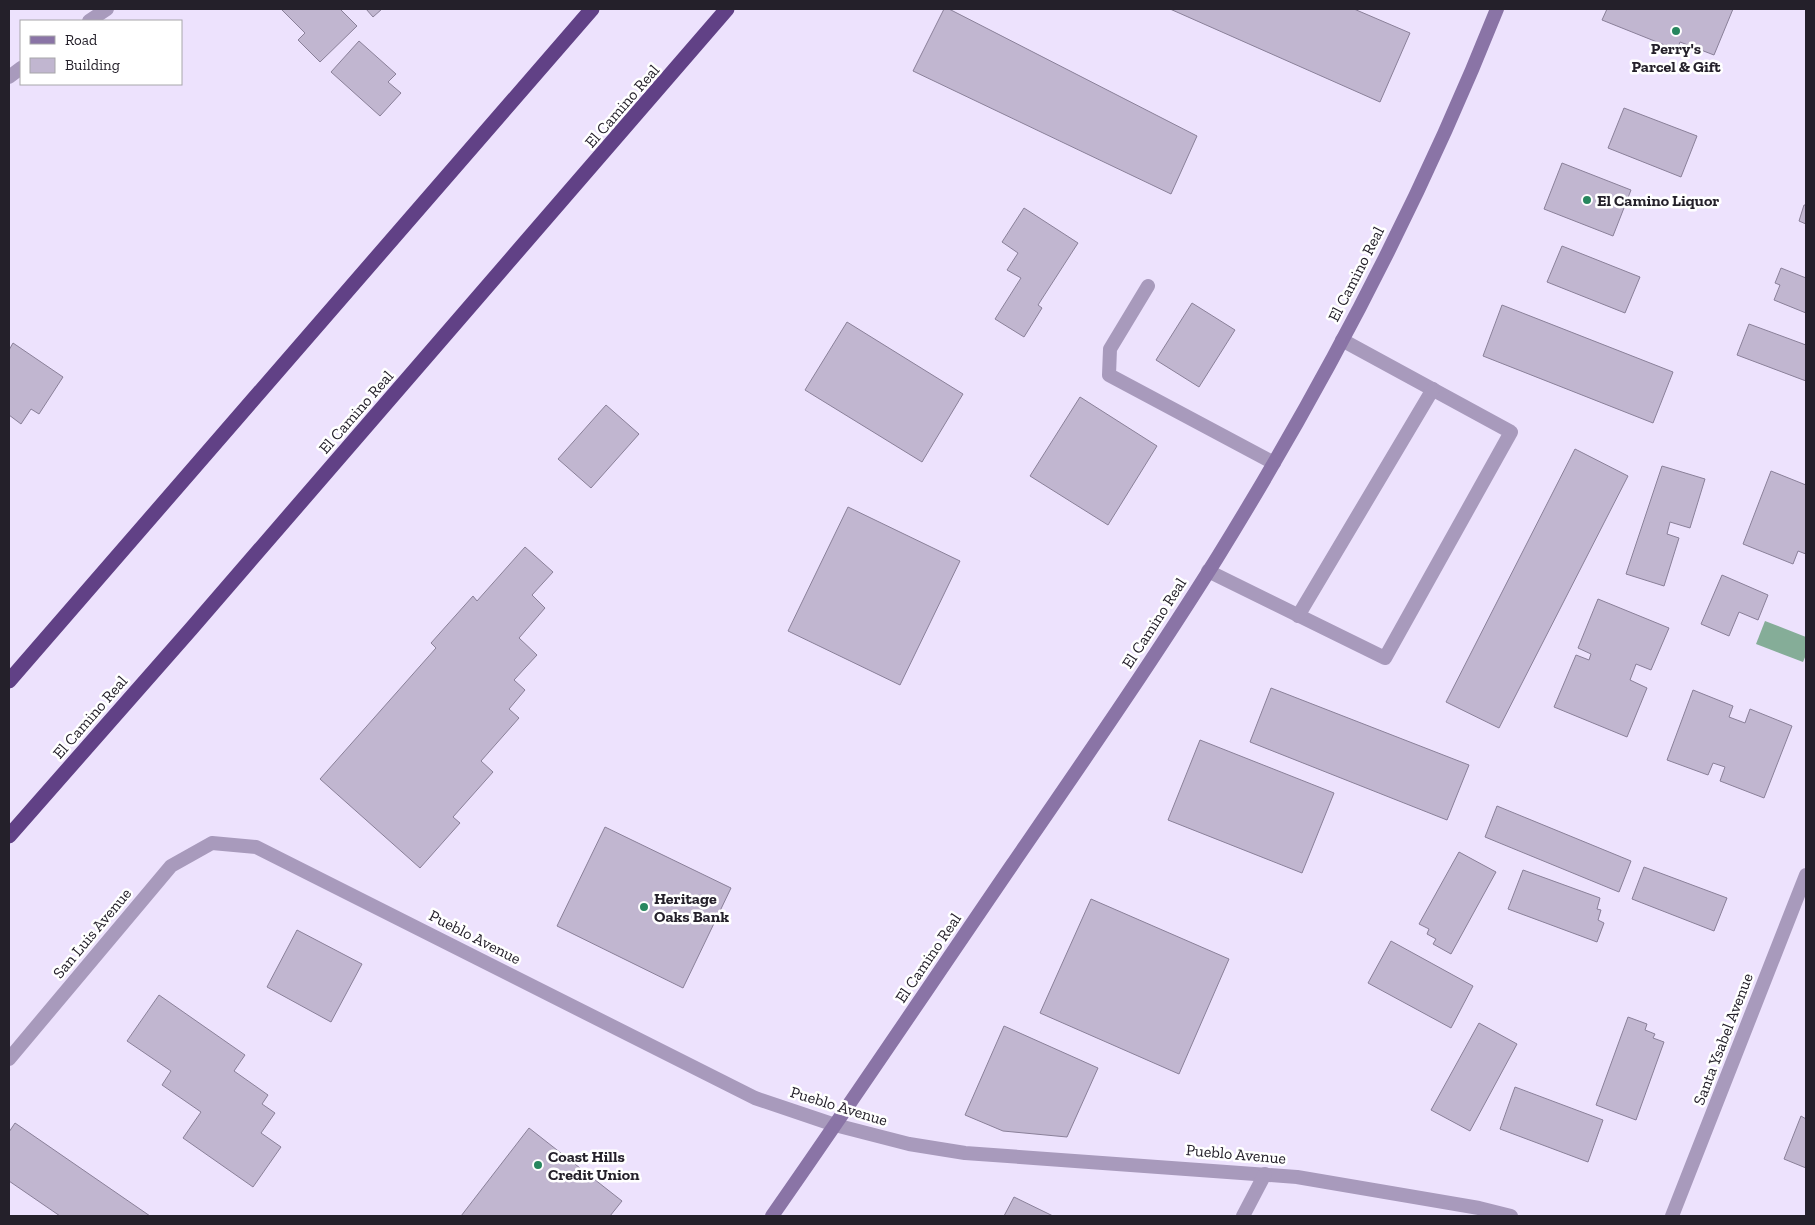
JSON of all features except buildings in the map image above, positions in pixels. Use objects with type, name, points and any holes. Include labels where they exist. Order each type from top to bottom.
[{"type":"highway","points":[[9,681],[592,9]]},
{"type":"highway","name":"El Camino Real","points":[[9,836],[191,629],[727,9]]},
{"type":"highway","points":[[9,669],[72,608]]},
{"type":"main road","name":"El Camino Real","points":[[772,1216],[1106,727],[1208,571],[1274,463],[1342,340],[1428,166],[1497,9]]},
{"type":"street","points":[[90,20],[107,9]]},
{"type":"street","points":[[9,77],[20,69]]},
{"type":"street","points":[[1148,286],[1110,349],[1109,375],[1274,463]]},
{"type":"street","points":[[1208,571],[1384,658],[1511,432],[1342,340]]},
{"type":"street","points":[[1298,616],[1433,389]]},
{"type":"street","name":"Pueblo Avenue","points":[[212,843],[256,847],[755,1098],[835,1124],[909,1144],[965,1152],[1297,1177],[1479,1208],[1511,1216]]},
{"type":"street","name":"San Luis Avenue","points":[[9,1059],[171,866],[212,843]]},
{"type":"street","name":"Santa Ysabel Avenue","points":[[1672,1216],[1806,875]]},
{"type":"street","points":[[1243,1216],[1265,1174]]},
{"type":"shaded area","points":[[1765,621],[1806,637],[1806,655],[1803,662],[1756,644]]},
{"type":"place","name":"Perry's Parcel & Gift","points":[[1676,31]]},
{"type":"place","name":"El Camino Liquor","points":[[1587,200]]},
{"type":"place","name":"Heritage Oaks Bank","points":[[644,907]]},
{"type":"place","name":"Coast Hills Credit Union","points":[[538,1165]]}]
